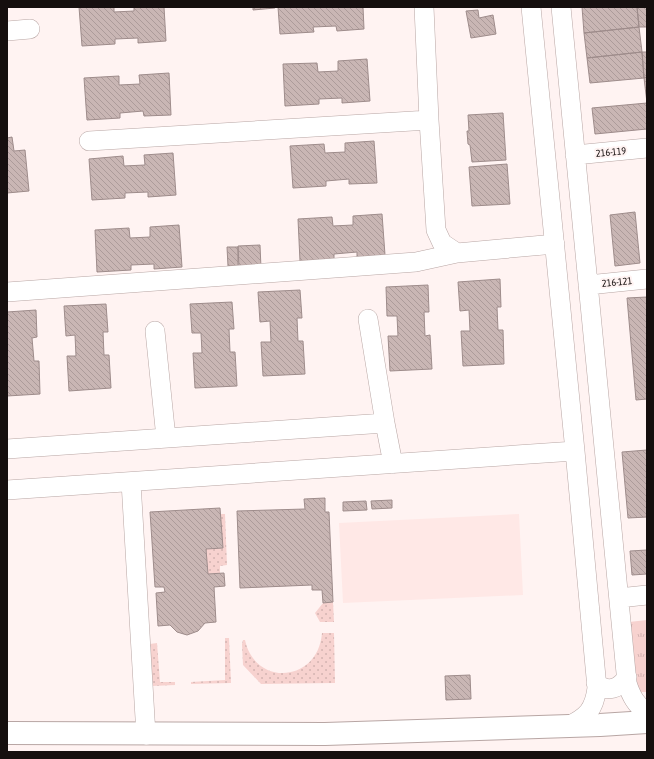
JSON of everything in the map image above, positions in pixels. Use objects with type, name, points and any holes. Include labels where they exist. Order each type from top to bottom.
[{"type":"highway","points":[[7,733],[325,734],[647,722]]},
{"type":"street","points":[[424,7],[436,230],[442,243],[457,253]]},
{"type":"street","points":[[531,7],[575,451],[596,683],[595,701],[589,712],[580,720],[568,726]]},
{"type":"street","points":[[561,7],[626,677],[630,694],[637,705],[647,713]]},
{"type":"street","points":[[7,31],[30,29]]},
{"type":"street","points":[[89,142],[429,120]]},
{"type":"street","name":"216-119","points":[[575,155],[647,148]]},
{"type":"street","points":[[7,292],[416,262],[457,253],[554,244]]},
{"type":"street","name":"216-121","points":[[588,285],[647,279]]},
{"type":"street","points":[[368,318],[393,464]]},
{"type":"street","points":[[155,331],[166,438]]},
{"type":"street","points":[[7,449],[385,423]]},
{"type":"street","points":[[7,490],[575,451]]},
{"type":"street","points":[[131,482],[146,734]]},
{"type":"street","points":[[619,598],[647,595]]},
{"type":"street","points":[[596,683],[607,690],[621,684],[626,677]]},
{"type":"shaded area","points":[[519,514],[523,595],[343,603],[339,523]]},
{"type":"green space","points":[[220,514],[225,514],[227,565],[220,566],[220,573],[208,574],[206,549],[223,548]]},
{"type":"green space","points":[[333,602],[334,622],[320,622],[315,613],[323,603]]},
{"type":"green space","points":[[647,620],[647,692],[637,692],[629,622]]},
{"type":"green space","points":[[322,633],[334,633],[335,683],[261,684],[243,665],[242,644],[243,640],[245,640],[251,655],[261,666],[273,672],[286,673],[299,670],[310,662],[318,650]]},
{"type":"green space","points":[[225,638],[229,638],[231,683],[191,684],[191,682],[225,680]]},
{"type":"green space","points":[[157,643],[160,682],[175,682],[175,685],[152,686],[150,644]]},
{"type":"building","points":[[79,7],[114,7],[114,12],[134,11],[134,7],[164,7],[166,41],[138,43],[138,38],[115,39],[115,44],[82,46]]},
{"type":"building","points":[[253,7],[275,7],[275,8],[253,10]]},
{"type":"building","points":[[278,7],[363,7],[364,29],[337,31],[336,26],[313,27],[314,32],[280,34]]},
{"type":"building","points":[[582,7],[637,7],[639,27],[584,33]]},
{"type":"building","points":[[637,7],[647,7],[647,27],[639,27]]},
{"type":"building","points":[[478,10],[479,18],[493,15],[496,34],[471,38],[466,11]]},
{"type":"building","points":[[639,27],[642,52],[587,58],[584,33]]},
{"type":"building","points":[[642,52],[644,78],[590,83],[587,58]]},
{"type":"building","points":[[642,52],[647,52],[647,77],[644,78]]},
{"type":"building","points":[[367,59],[370,101],[342,103],[342,98],[319,99],[319,104],[285,106],[283,64],[317,63],[318,72],[338,71],[338,61]]},
{"type":"building","points":[[169,73],[171,115],[144,116],[143,111],[120,113],[120,118],[87,120],[84,78],[119,76],[119,85],[140,84],[139,75]]},
{"type":"building","points":[[647,77],[647,103],[644,78]]},
{"type":"building","points":[[647,103],[647,129],[595,134],[592,108]]},
{"type":"building","points":[[503,113],[506,160],[472,162],[470,145],[468,144],[468,115]]},
{"type":"building","points":[[12,137],[14,151],[25,150],[29,191],[7,193],[7,138]]},
{"type":"building","points":[[374,141],[377,183],[349,184],[349,179],[326,181],[326,186],[293,188],[290,146],[324,144],[325,153],[345,152],[345,143]]},
{"type":"building","points":[[173,153],[176,195],[148,197],[148,192],[125,193],[125,198],[92,200],[89,159],[123,156],[124,166],[145,165],[144,155]]},
{"type":"building","points":[[507,164],[510,204],[472,206],[469,167]]},
{"type":"building","points":[[635,212],[640,263],[615,266],[610,215]]},
{"type":"building","points":[[382,214],[385,255],[357,257],[357,252],[334,254],[334,259],[300,261],[298,219],[332,217],[333,226],[353,225],[353,216]]},
{"type":"building","points":[[179,225],[182,267],[154,269],[154,264],[131,265],[131,270],[97,272],[95,230],[129,228],[130,238],[150,237],[150,227]]},
{"type":"building","points":[[260,245],[261,268],[239,268],[238,246]]},
{"type":"building","points":[[227,247],[238,247],[238,266],[228,266]]},
{"type":"building","points":[[500,279],[501,307],[497,307],[498,330],[503,330],[504,364],[463,366],[461,331],[470,331],[469,310],[460,311],[458,282]]},
{"type":"building","points":[[428,285],[429,312],[424,312],[425,336],[430,335],[432,369],[390,371],[388,336],[398,336],[397,316],[387,316],[386,287]]},
{"type":"building","points":[[300,290],[302,318],[297,318],[298,341],[303,341],[305,374],[263,376],[261,342],[271,342],[270,321],[260,322],[258,292]]},
{"type":"building","points":[[647,297],[647,399],[636,400],[627,298]]},
{"type":"building","points":[[232,302],[234,329],[229,329],[230,352],[235,352],[237,386],[195,388],[193,353],[202,353],[201,333],[192,333],[190,304]]},
{"type":"building","points":[[106,304],[108,332],[103,332],[104,355],[109,355],[111,388],[69,391],[67,356],[76,356],[75,335],[66,336],[64,306]]},
{"type":"building","points":[[36,310],[37,337],[32,338],[34,361],[39,361],[40,394],[7,396],[7,312]]},
{"type":"building","points":[[647,450],[647,517],[628,518],[622,452]]},
{"type":"building","points":[[325,498],[325,512],[329,512],[333,602],[323,603],[322,590],[312,590],[312,585],[240,588],[237,511],[305,509],[304,499]]},
{"type":"building","points":[[392,500],[392,508],[372,509],[371,501]]},
{"type":"building","points":[[366,501],[367,510],[343,511],[343,502]]},
{"type":"building","points":[[220,508],[223,548],[206,549],[208,574],[224,573],[225,586],[214,587],[216,622],[205,623],[198,631],[187,635],[177,632],[170,625],[158,626],[156,593],[165,592],[164,587],[155,587],[150,512]]},
{"type":"building","points":[[647,550],[647,574],[632,575],[630,551]]},
{"type":"building","points":[[470,675],[471,699],[446,700],[445,676]]}]
